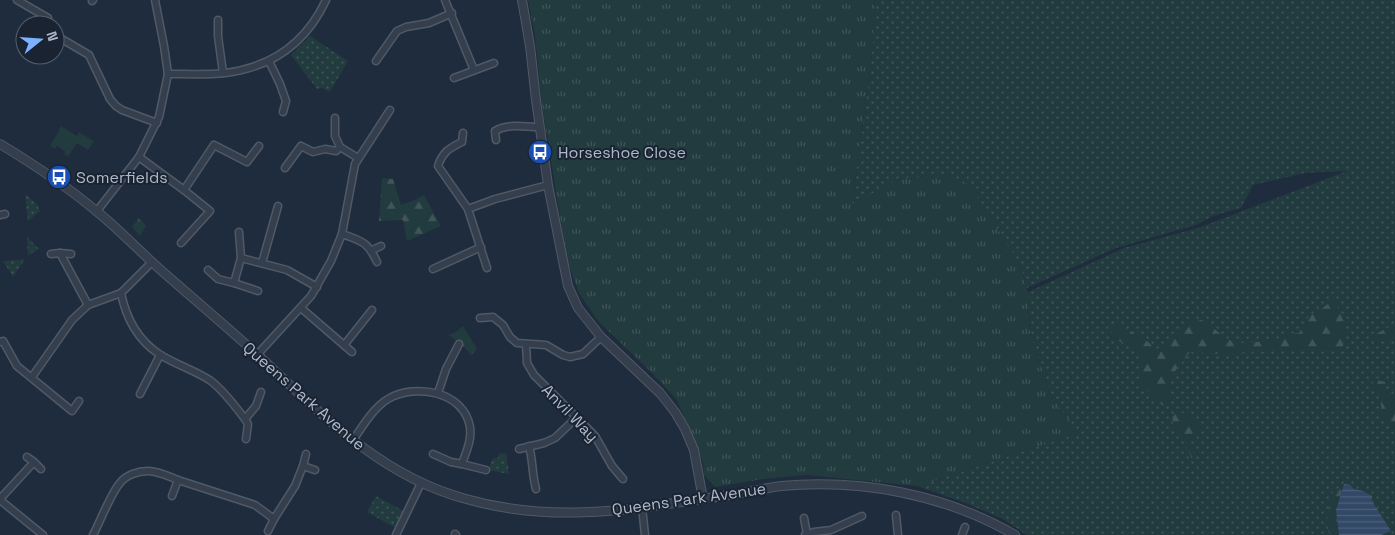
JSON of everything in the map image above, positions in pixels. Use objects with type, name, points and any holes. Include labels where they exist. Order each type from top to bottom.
[{"type":"street","points":[[17,0],[38,15]]},
{"type":"street","points":[[97,212],[139,157],[157,123],[168,74],[155,0]]},
{"type":"street","points":[[168,74],[223,74],[247,70],[269,62],[288,51],[306,33],[322,10],[326,0]]},
{"type":"street","points":[[445,0],[474,70]]},
{"type":"street","points":[[522,0],[530,46],[548,185],[568,286],[578,308],[601,337],[660,393],[675,412],[694,450],[703,499]]},
{"type":"street","points":[[376,61],[397,31],[406,27],[429,23],[452,13]]},
{"type":"street","points":[[218,20],[223,74]]},
{"type":"street","points":[[65,40],[89,55],[110,99],[116,106],[157,123]]},
{"type":"street","points":[[269,62],[286,101],[283,112]]},
{"type":"street","points":[[454,78],[494,63]]},
{"type":"street","points":[[257,355],[301,308],[317,287],[331,261],[342,234],[358,158],[390,110]]},
{"type":"street","points":[[335,118],[335,136],[340,147],[358,158]]},
{"type":"street","points":[[496,140],[495,131],[498,129],[515,124],[522,127],[539,127]]},
{"type":"street","points":[[463,133],[462,142],[448,149],[441,157],[438,166],[468,209],[487,268]]},
{"type":"street","name":"Queens Park Avenue","points":[[0,144],[50,175],[97,212],[312,406],[353,440],[377,458],[421,483],[466,500],[522,511],[576,514],[703,499],[778,486],[826,484],[865,486],[903,492],[956,508],[993,523],[1015,535]]},
{"type":"street","points":[[184,190],[214,145],[247,162],[259,146]]},
{"type":"street","points":[[285,168],[301,146],[313,152],[325,149],[336,151],[340,147]]},
{"type":"street","points":[[139,157],[210,211],[181,243]]},
{"type":"street","points":[[468,209],[502,196],[548,185]]},
{"type":"street","points":[[262,263],[278,206]]},
{"type":"street","points":[[234,282],[241,258],[239,232]]},
{"type":"street","points":[[342,234],[368,245],[377,262]]},
{"type":"street","points":[[372,250],[381,246]]},
{"type":"street","points":[[432,269],[481,247]]},
{"type":"street","points":[[60,253],[88,305]]},
{"type":"street","points":[[51,254],[71,254]]},
{"type":"street","points":[[241,258],[287,270],[317,287]]},
{"type":"street","points":[[32,378],[72,320],[88,305],[121,293],[152,262]]},
{"type":"street","points":[[208,270],[218,278],[258,291]]},
{"type":"street","points":[[121,293],[128,316],[136,332],[160,355],[213,383],[245,418],[248,424],[246,439]]},
{"type":"street","points":[[301,308],[352,352]]},
{"type":"street","points":[[345,344],[372,310]]},
{"type":"street","points":[[480,318],[493,316],[503,324],[510,337],[517,343],[546,345],[570,357],[583,354],[601,337]]},
{"type":"street","points":[[2,339],[17,366],[72,410],[79,400]]},
{"type":"street","points":[[438,393],[446,369],[459,344]]},
{"type":"street","name":"Anvil Way","points":[[526,344],[527,363],[530,369],[594,436],[612,466],[623,479]]},
{"type":"street","points":[[140,394],[160,355]]},
{"type":"street","points":[[245,418],[256,406],[261,392]]},
{"type":"street","points":[[353,440],[375,410],[389,399],[408,392],[438,393],[459,406],[468,417],[470,438],[462,464]]},
{"type":"street","points":[[519,449],[544,443],[555,438],[576,418]]},
{"type":"street","points":[[529,446],[532,457],[532,475],[536,489]]},
{"type":"street","points":[[268,531],[295,486],[306,454]]},
{"type":"street","points":[[433,454],[450,462],[486,470]]},
{"type":"street","points":[[27,457],[41,469]]},
{"type":"street","points":[[34,462],[0,499],[43,535]]},
{"type":"street","points":[[303,466],[315,470]]},
{"type":"street","points":[[93,535],[119,484],[127,477],[148,471],[156,472],[255,506],[274,519]]},
{"type":"street","points":[[172,496],[178,480]]},
{"type":"street","points":[[396,535],[421,483]]},
{"type":"street","points":[[642,507],[645,535]]},
{"type":"street","points":[[896,515],[898,535]]},
{"type":"street","points":[[804,518],[806,534],[830,530],[862,516]]},
{"type":"street","points":[[962,535],[965,527]]},
{"type":"green space","points":[[528,0],[875,0],[872,54],[852,205],[899,178],[949,176],[970,185],[1020,264],[1028,292],[1030,334],[1052,398],[1079,433],[917,486],[806,475],[763,479],[715,487],[704,475],[703,462],[677,400],[598,321],[579,293],[567,260],[542,104],[535,35]]},
{"type":"green space","points":[[875,0],[1395,0],[1395,535],[1027,535],[1001,518],[917,486],[1078,433],[1052,398],[1030,334],[1028,292],[1124,248],[1198,228],[1347,171],[1305,173],[1253,185],[1241,208],[1213,216],[1196,225],[1116,248],[1027,288],[1020,264],[852,206],[872,54]]},
{"type":"green space","points":[[310,36],[348,61],[330,92],[322,88],[317,89],[291,55]]},
{"type":"green space","points":[[61,126],[77,136],[79,132],[94,141],[88,150],[77,143],[68,157],[64,154],[65,151],[57,146],[55,149],[50,146]]},
{"type":"green space","points":[[382,178],[393,179],[401,205],[424,195],[441,226],[407,241],[403,220],[379,221]]},
{"type":"green space","points":[[25,194],[37,204],[40,211],[28,221]]},
{"type":"green space","points":[[139,218],[146,226],[140,236],[132,227]]},
{"type":"green space","points":[[27,237],[39,249],[28,255]]},
{"type":"green space","points":[[25,259],[13,277],[3,261]]},
{"type":"green space","points":[[1334,299],[1344,322],[1343,350],[1294,350],[1219,354],[1190,352],[1168,380],[1171,399],[1163,406],[1140,382],[1140,363],[1136,350],[1117,340],[1106,324],[1120,325],[1157,349],[1169,344],[1176,331],[1185,323],[1202,320],[1229,340],[1240,343],[1272,341],[1288,334],[1299,333],[1310,314],[1318,312]]},
{"type":"green space","points":[[1395,324],[1395,336],[1375,344],[1370,337]]},
{"type":"green space","points":[[463,326],[477,349],[471,355],[449,335]]},
{"type":"green space","points":[[1370,371],[1378,380],[1383,382],[1395,376],[1395,379],[1381,386],[1385,395],[1388,394],[1395,402],[1395,434],[1382,417],[1381,402],[1369,374]]},
{"type":"green space","points":[[1177,410],[1192,418],[1201,426],[1195,442],[1190,441],[1194,455],[1192,459],[1184,441],[1174,430],[1172,416]]},
{"type":"green space","points":[[500,453],[506,453],[509,474],[488,470],[493,458],[497,459]]},
{"type":"green space","points":[[1343,488],[1336,510],[1339,535],[1330,535],[1327,519],[1331,497],[1333,492]]},
{"type":"green space","points":[[376,496],[407,513],[399,530],[367,512]]},
{"type":"water","points":[[1344,484],[1372,496],[1372,501],[1391,531],[1381,535],[1339,535],[1336,510]]},
{"type":"place","name":"Horseshoe Close","points":[[540,152]]},
{"type":"place","name":"Somerfields","points":[[59,177]]}]
